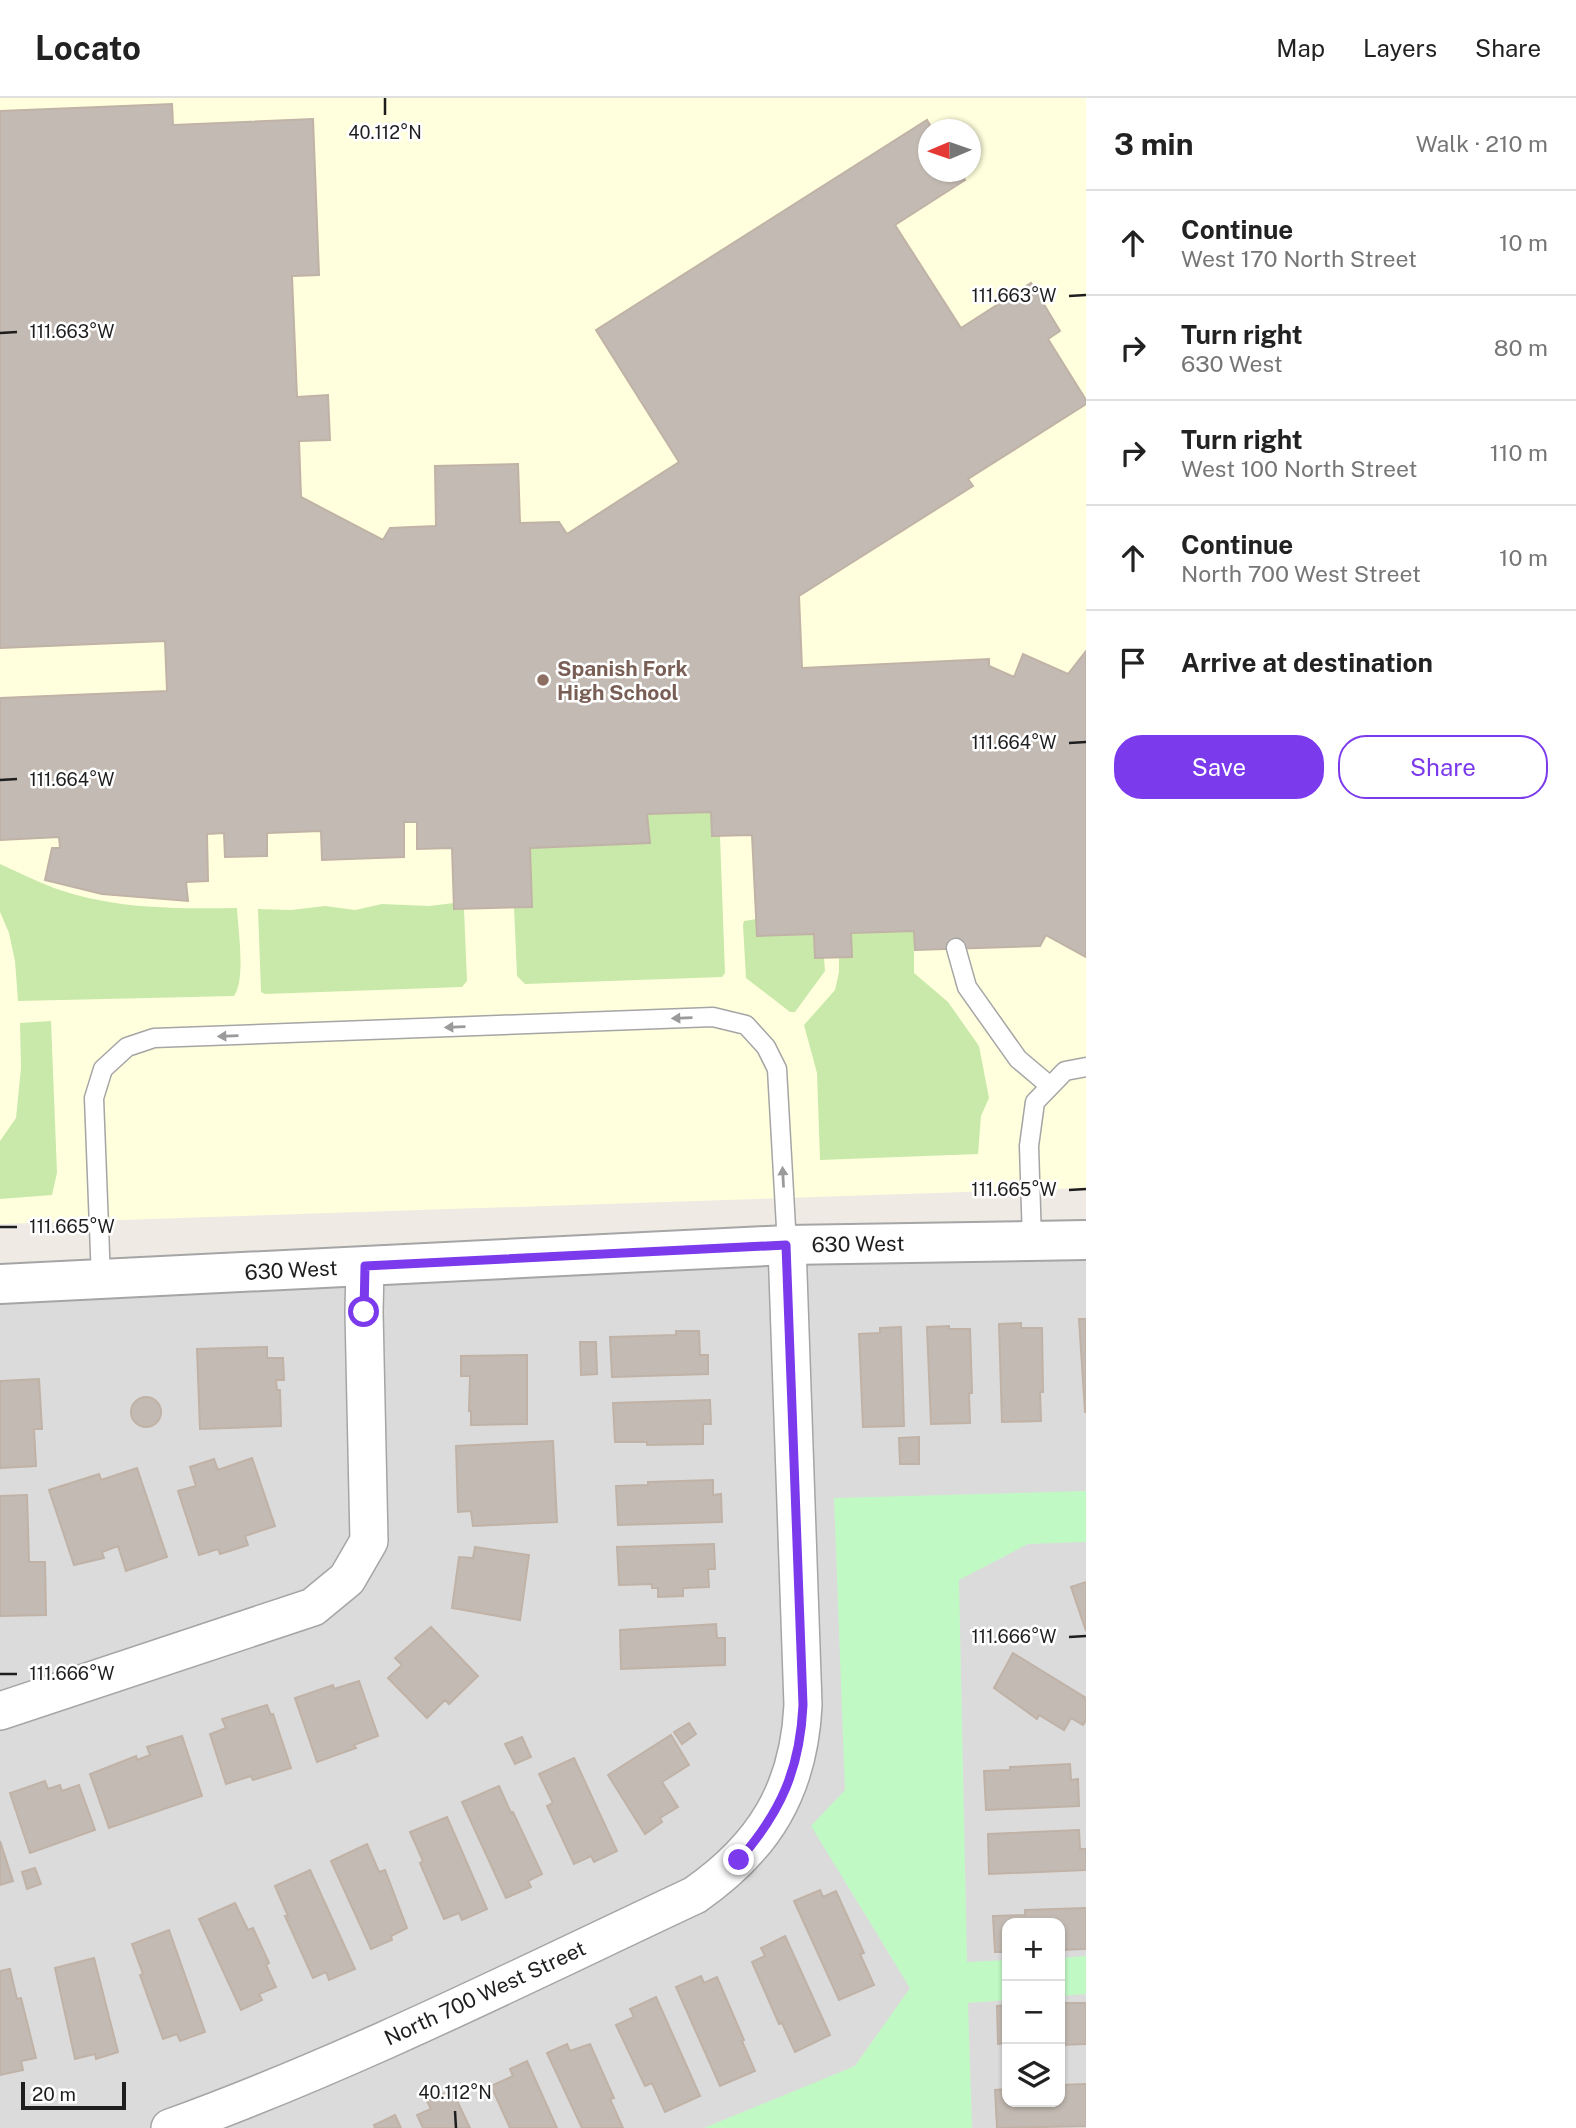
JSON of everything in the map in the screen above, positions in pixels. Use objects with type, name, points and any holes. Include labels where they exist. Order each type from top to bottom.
[{"type":"street","name":"630 West","points":[[0,1284],[786,1245],[1086,1240]]},
{"type":"street","name":"North 700 West Street","points":[[170,2128],[255,2097],[695,1895],[739,1860],[773,1816],[796,1762],[802,1733],[803,1705],[786,1245]]},
{"type":"street","points":[[0,1711],[313,1606],[347,1579],[369,1541],[365,1266]]},
{"type":"lane","points":[[956,948],[967,987],[1018,1059],[1050,1086]]},
{"type":"lane","points":[[101,1279],[94,1098],[103,1069],[127,1047],[154,1038],[713,1017],[746,1025],[766,1047],[778,1069],[786,1245]]},
{"type":"lane","points":[[1032,1241],[1029,1146],[1035,1102],[1065,1071],[1086,1067]]},
{"type":"shaded area","name":"Spanish Fork High School","points":[[0,98],[1086,98],[1086,1188],[0,1224]]},
{"type":"shaded area","points":[[1086,1240],[1086,2128],[0,2128],[0,1286]]},
{"type":"green space","points":[[711,812],[712,836],[720,836],[725,973],[722,977],[525,984],[517,976],[514,907],[532,906],[530,848],[649,843],[647,814]]},
{"type":"green space","points":[[0,864],[54,888],[99,900],[168,908],[237,908],[240,978],[234,996],[18,1001],[15,961],[9,933],[0,912]]},
{"type":"green space","points":[[454,903],[454,909],[464,909],[467,981],[462,987],[261,992],[258,909],[291,910],[325,906],[355,910],[382,904],[429,906]]},
{"type":"green space","points":[[756,919],[757,936],[814,934],[815,958],[824,958],[825,971],[795,1012],[790,1012],[746,978],[743,925],[744,921]]},
{"type":"green space","points":[[914,931],[914,973],[948,1002],[979,1046],[989,1098],[981,1116],[978,1154],[820,1160],[817,1073],[804,1025],[835,990],[839,957],[851,933]]},
{"type":"green space","points":[[51,1021],[57,1173],[52,1195],[0,1199],[0,1141],[16,1118],[21,1068],[20,1023]]},
{"type":"green space","points":[[1086,1491],[1086,1542],[1028,1544],[959,1580],[967,1962],[1002,1960],[1002,2000],[968,2003],[972,2128],[704,2128],[855,2066],[910,1988],[811,1826],[845,1790],[834,1498]]},
{"type":"green space","points":[[1086,1956],[1086,1994],[1065,1996],[1065,1958]]},
{"type":"building","name":"Spanish Fork High School","points":[[172,104],[173,125],[313,119],[319,275],[292,276],[297,397],[328,395],[330,440],[299,441],[301,497],[383,540],[390,528],[436,526],[435,466],[518,464],[520,523],[559,522],[567,534],[679,462],[596,330],[918,126],[918,182],[962,182],[895,225],[961,328],[1031,283],[1060,331],[1048,339],[1086,404],[968,479],[973,486],[799,596],[802,668],[989,659],[989,666],[1014,677],[1023,654],[1068,674],[1086,651],[1086,957],[1046,935],[1040,946],[915,950],[914,931],[851,933],[852,957],[815,958],[814,934],[757,936],[752,835],[712,836],[711,812],[647,814],[650,843],[530,848],[532,907],[454,909],[452,848],[417,849],[417,822],[404,822],[404,857],[322,860],[321,831],[267,833],[267,856],[225,857],[224,833],[207,834],[208,881],[186,882],[188,901],[102,894],[45,880],[52,848],[60,848],[59,837],[0,840],[0,698],[167,691],[165,641],[0,648],[0,111]]},
{"type":"building","points":[[1079,1319],[1086,1319],[1086,1412],[1085,1412]]},
{"type":"building","points":[[1021,1323],[1021,1328],[1042,1328],[1041,1421],[1002,1422],[999,1324]]},
{"type":"building","points":[[949,1326],[949,1329],[970,1329],[970,1423],[931,1424],[927,1327]]},
{"type":"building","points":[[901,1327],[904,1426],[863,1427],[859,1334],[880,1333],[880,1328]]},
{"type":"building","points":[[676,1331],[699,1331],[700,1355],[708,1355],[708,1374],[612,1377],[610,1337],[676,1335]]},
{"type":"building","points":[[580,1342],[596,1342],[597,1374],[581,1375]]},
{"type":"building","points":[[267,1347],[267,1358],[283,1358],[284,1380],[276,1380],[277,1390],[280,1390],[281,1426],[200,1429],[197,1349]]},
{"type":"building","points":[[527,1355],[527,1424],[471,1425],[470,1376],[461,1376],[461,1356]]},
{"type":"building","points":[[39,1379],[42,1429],[34,1429],[36,1466],[0,1468],[0,1381]]},
{"type":"building","points":[[146,1397],[152,1398],[160,1406],[160,1418],[152,1426],[146,1427],[140,1426],[132,1418],[131,1412],[132,1406],[140,1398]]},
{"type":"building","points":[[710,1400],[711,1424],[703,1424],[703,1444],[647,1445],[647,1442],[615,1442],[613,1403]]},
{"type":"building","points":[[919,1437],[919,1464],[900,1464],[899,1438]]},
{"type":"building","points":[[553,1441],[557,1522],[473,1526],[471,1511],[458,1512],[456,1446]]},
{"type":"building","points":[[252,1458],[275,1526],[245,1536],[248,1545],[220,1554],[218,1549],[199,1555],[178,1491],[196,1486],[190,1467],[214,1459],[218,1470]]},
{"type":"building","points":[[137,1468],[167,1557],[126,1571],[118,1546],[102,1552],[104,1558],[74,1565],[49,1490],[99,1474],[101,1480]]},
{"type":"building","points":[[713,1480],[713,1495],[721,1494],[722,1522],[618,1525],[616,1486]]},
{"type":"building","points":[[27,1495],[29,1562],[45,1562],[46,1615],[0,1616],[0,1496]]},
{"type":"building","points":[[714,1544],[715,1569],[708,1569],[709,1587],[683,1588],[683,1596],[658,1597],[658,1588],[652,1588],[652,1584],[619,1585],[617,1547]]},
{"type":"building","points":[[475,1547],[529,1555],[520,1620],[452,1608],[459,1557],[473,1558]]},
{"type":"building","points":[[1086,1582],[1086,1631],[1071,1587]]},
{"type":"building","points":[[716,1624],[717,1638],[725,1638],[725,1665],[621,1669],[620,1630]]},
{"type":"building","points":[[431,1627],[478,1676],[449,1704],[445,1700],[427,1718],[388,1678],[402,1665],[395,1658]]},
{"type":"building","points":[[1013,1653],[1086,1698],[1086,1720],[1083,1725],[1071,1718],[1064,1730],[1039,1715],[1037,1719],[994,1688]]},
{"type":"building","points":[[359,1681],[378,1736],[354,1745],[356,1748],[317,1762],[295,1698],[333,1685],[334,1689]]},
{"type":"building","points":[[267,1705],[271,1715],[273,1714],[291,1768],[253,1780],[251,1776],[226,1784],[210,1734],[226,1728],[222,1719]]},
{"type":"building","points":[[689,1723],[696,1734],[682,1744],[674,1732]]},
{"type":"building","points":[[671,1735],[689,1765],[662,1782],[678,1807],[660,1818],[662,1822],[645,1834],[608,1775]]},
{"type":"building","points":[[182,1736],[202,1796],[109,1828],[90,1774],[136,1756],[137,1760],[150,1755],[147,1747]]},
{"type":"building","points":[[522,1737],[531,1757],[515,1764],[505,1744]]},
{"type":"building","points":[[574,1758],[617,1851],[594,1862],[591,1856],[574,1864],[547,1806],[553,1803],[539,1774]]},
{"type":"building","points":[[1070,1764],[1071,1780],[1078,1779],[1079,1806],[986,1810],[984,1771]]},
{"type":"building","points":[[45,1781],[48,1789],[60,1785],[62,1791],[79,1785],[95,1830],[30,1853],[10,1793]]},
{"type":"building","points":[[499,1786],[542,1874],[528,1881],[531,1887],[506,1898],[462,1802]]},
{"type":"building","points":[[447,1817],[487,1909],[462,1920],[459,1913],[444,1919],[410,1832]]},
{"type":"building","points":[[1079,1830],[1080,1849],[1086,1849],[1086,1870],[989,1874],[988,1834]]},
{"type":"building","points":[[0,1841],[13,1881],[0,1885]]},
{"type":"building","points":[[367,1844],[379,1872],[385,1870],[407,1928],[391,1936],[392,1940],[371,1949],[331,1861]]},
{"type":"building","points":[[35,1868],[41,1884],[27,1889],[22,1872]]},
{"type":"building","points":[[310,1870],[355,1969],[329,1980],[326,1972],[313,1978],[285,1916],[288,1916],[275,1886]]},
{"type":"building","points":[[820,1890],[823,1897],[836,1891],[864,1953],[860,1954],[874,1985],[839,2000],[794,1901]]},
{"type":"building","points":[[235,1903],[248,1930],[253,1928],[269,1963],[266,1965],[276,1987],[259,1994],[262,2000],[241,2010],[199,1919]]},
{"type":"building","points":[[1086,1908],[1086,1949],[1065,1950],[1065,1918],[1002,1918],[1002,1952],[995,1952],[993,1916],[1025,1915],[1025,1910]]},
{"type":"building","points":[[169,1930],[205,2032],[180,2041],[177,2034],[163,2039],[132,1944]]},
{"type":"building","points":[[785,1936],[830,2035],[795,2052],[782,2023],[779,2024],[752,1962],[765,1956],[761,1948]]},
{"type":"building","points":[[94,1958],[118,2052],[96,2059],[95,2054],[75,2059],[55,1968]]},
{"type":"building","points":[[10,1969],[17,1999],[21,1998],[36,2058],[21,2061],[23,2070],[0,2075],[0,1971]]},
{"type":"building","points":[[701,1976],[704,1983],[717,1977],[755,2071],[720,2086],[676,1987]]},
{"type":"building","points":[[656,1997],[700,2096],[665,2112],[652,2083],[645,2086],[616,2025],[634,2017],[630,2009]]},
{"type":"building","points":[[1065,2003],[1086,2003],[1086,2044],[1065,2045]]},
{"type":"building","points":[[997,2006],[1002,2006],[1002,2044],[998,2044]]},
{"type":"building","points":[[567,2044],[570,2051],[590,2044],[614,2098],[610,2099],[623,2128],[582,2128],[547,2053]]},
{"type":"building","points":[[527,2061],[557,2128],[510,2128],[491,2086],[513,2076],[510,2069]]},
{"type":"building","points":[[1086,2084],[1086,2126],[997,2128],[995,2090],[1002,2089],[1002,2107],[1065,2107],[1065,2085]]},
{"type":"building","points":[[452,2090],[470,2128],[423,2128],[417,2115],[431,2109],[427,2101]]},
{"type":"building","points":[[395,2115],[401,2128],[375,2128],[374,2125]]},
{"type":"place","name":"Spanish Fork High School","points":[[543,680]]},
{"type":"route","points":[[364,1312],[365,1266],[786,1245],[802,1733],[787,1789],[758,1839],[739,1860]]}]
